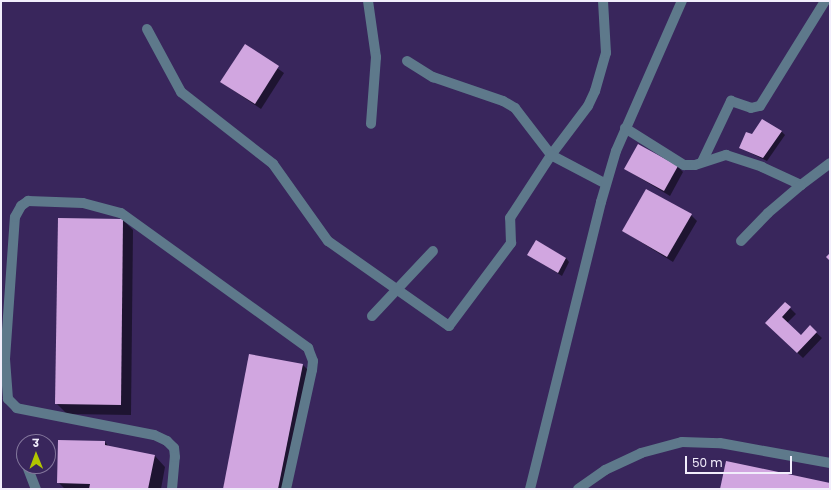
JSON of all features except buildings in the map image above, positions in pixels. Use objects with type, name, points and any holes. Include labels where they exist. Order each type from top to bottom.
[{"type":"street","points":[[368,1],[376,57],[371,124]]},
{"type":"street","points":[[147,29],[181,92],[273,164],[328,241],[449,326],[511,243],[510,218],[551,155],[578,120],[595,91],[606,53],[603,1]]},
{"type":"street","points":[[530,489],[606,184],[625,128],[682,1]]},
{"type":"street","points":[[702,162],[732,101],[751,108],[760,106],[825,1]]},
{"type":"street","points":[[407,61],[433,77],[504,101],[515,108],[551,155],[606,184]]},
{"type":"street","points":[[625,128],[680,163],[689,166],[726,155],[762,167],[801,185]]},
{"type":"street","points":[[741,241],[768,213],[801,185],[811,180],[830,163]]},
{"type":"street","points":[[172,489],[175,457],[174,448],[167,441],[154,435],[16,408],[8,399],[5,359],[15,217],[21,206],[28,201],[83,203],[120,213],[308,348],[313,361],[312,370],[286,489]]},
{"type":"street","points":[[372,316],[433,251]]},
{"type":"street","points":[[578,489],[605,470],[641,453],[682,442],[720,443],[830,464]]},
{"type":"street","points":[[30,474],[36,489]]}]
